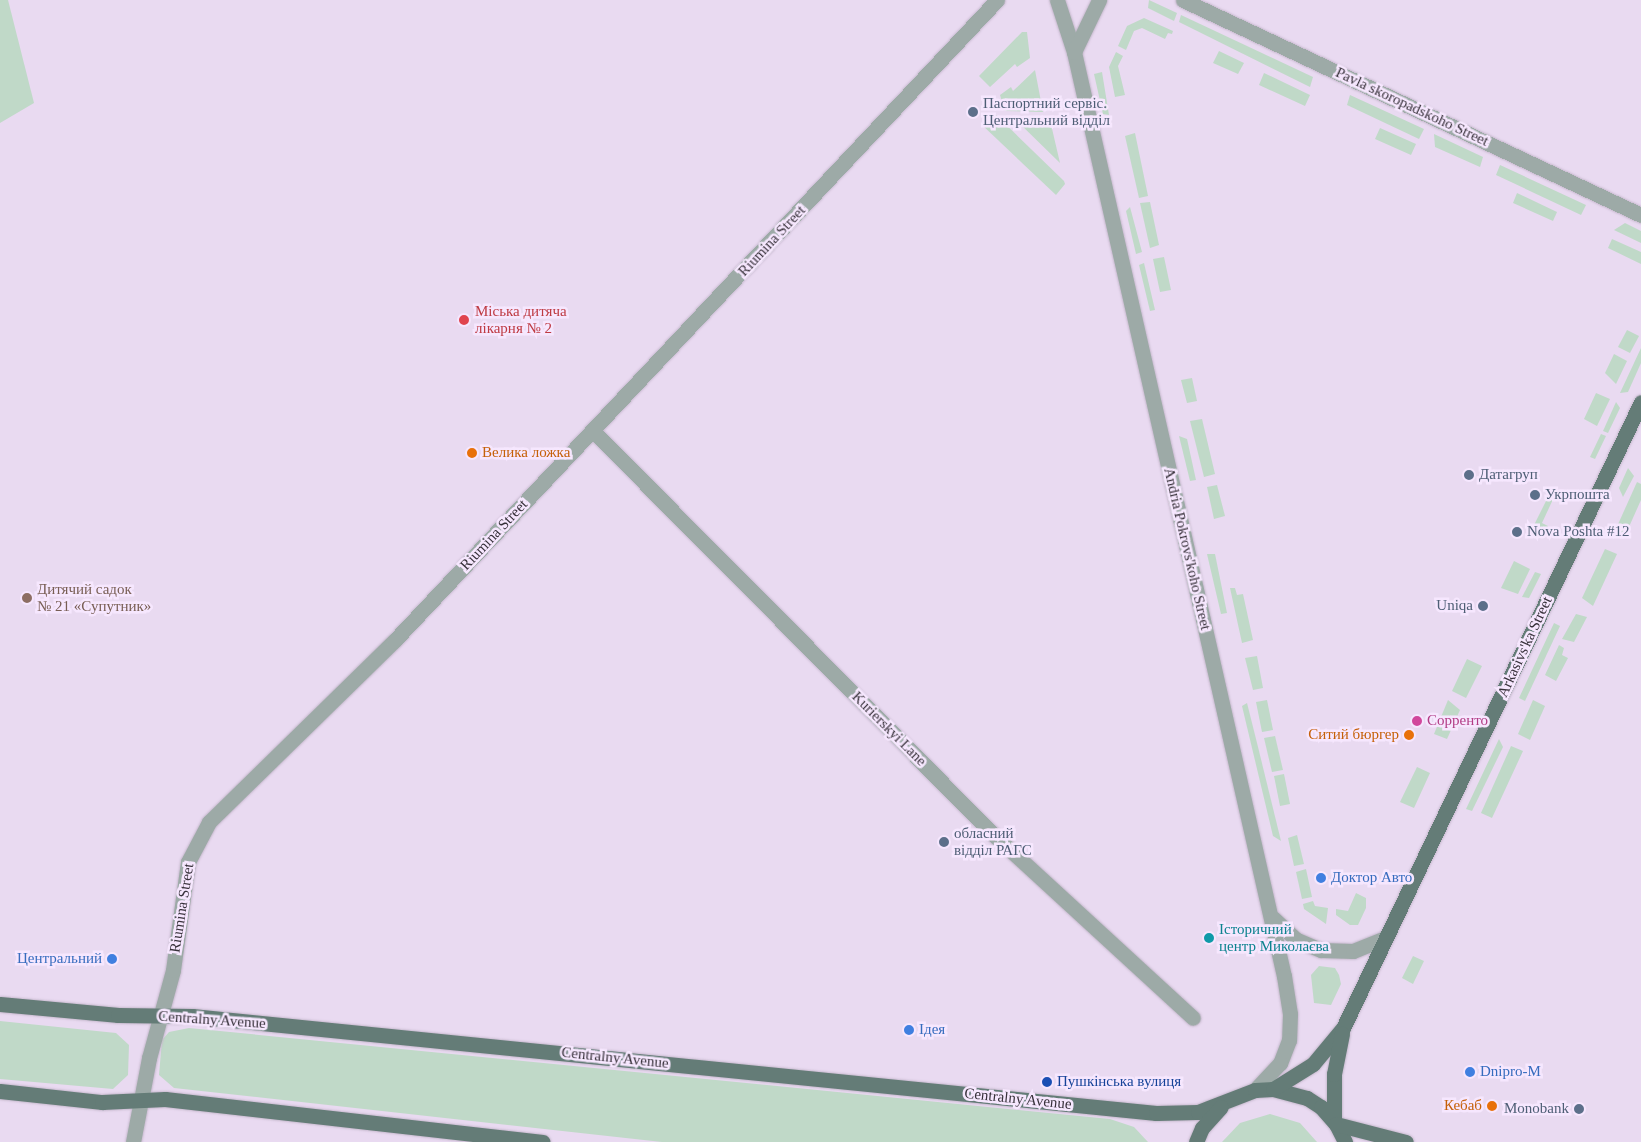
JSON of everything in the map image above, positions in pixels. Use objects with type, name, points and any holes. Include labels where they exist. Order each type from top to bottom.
[{"type":"main road","name":"Arkasivs'ka Street","points":[[1273,1089],[1313,1064],[1343,1028],[1641,402]]},
{"type":"main road","name":"Centralny Avenue","points":[[0,1004],[118,1015],[192,1016],[1130,1111],[1191,1113],[1255,1090],[1273,1089]]},
{"type":"main road","name":"Arkasivs'ka Street","points":[[1343,1028],[1334,1074],[1335,1122],[1345,1142]]},
{"type":"main road","points":[[1273,1089],[1307,1098],[1335,1122],[1406,1142]]},
{"type":"main road","points":[[0,1091],[102,1102],[175,1100],[543,1142]]},
{"type":"main road","points":[[1196,1142],[1213,1113],[1228,1101]]},
{"type":"street","name":"Riumina Street","points":[[133,1142],[141,1100],[173,970],[188,862],[209,822],[394,641],[997,0]]},
{"type":"street","name":"Andria Pokrovs'koho Street","points":[[1057,0],[1074,52],[1147,381],[1273,918],[1290,1027],[1280,1062],[1255,1090]]},
{"type":"street","points":[[1074,52],[1100,0]]},
{"type":"street","name":"Pavla skoropadskoho Street","points":[[1183,0],[1641,214]]},
{"type":"street","name":"Kurierskyi Lane","points":[[592,431],[994,835],[1193,1018]]},
{"type":"street","points":[[1273,918],[1297,940],[1321,950],[1353,951],[1386,938]]},
{"type":"green space","points":[[0,0],[8,0],[34,103],[0,123]]},
{"type":"green space","points":[[1149,0],[1177,13],[1174,21],[1148,8]]},
{"type":"green space","points":[[1181,15],[1313,77],[1310,87],[1179,22]]},
{"type":"green space","points":[[1144,18],[1173,31],[1172,34],[1168,33],[1165,39],[1142,28],[1134,31],[1126,50],[1118,46],[1127,26]]},
{"type":"green space","points":[[1022,32],[1027,32],[1030,58],[1017,67],[1015,64],[990,87],[979,76]]},
{"type":"green space","points":[[1219,51],[1244,63],[1238,74],[1213,63]]},
{"type":"green space","points":[[1116,52],[1123,56],[1118,66],[1125,95],[1115,97],[1109,67]]},
{"type":"green space","points":[[1035,70],[1043,112],[1005,111],[1000,95],[1011,87],[1013,91]]},
{"type":"green space","points":[[1102,72],[1109,115],[1103,114],[1094,74]]},
{"type":"green space","points":[[1264,73],[1310,95],[1305,106],[1259,85]]},
{"type":"green space","points":[[1350,95],[1424,129],[1419,139],[1347,105]]},
{"type":"green space","points":[[995,114],[1064,181],[1065,184],[1056,195],[981,124]]},
{"type":"green space","points":[[1015,119],[1050,120],[1060,163]]},
{"type":"green space","points":[[1380,128],[1416,144],[1411,155],[1375,139]]},
{"type":"green space","points":[[1135,133],[1148,196],[1139,198],[1125,136]]},
{"type":"green space","points":[[1434,134],[1483,157],[1480,167],[1435,147]]},
{"type":"green space","points":[[1500,165],[1586,205],[1581,215],[1496,175]]},
{"type":"green space","points":[[1517,193],[1557,212],[1553,221],[1513,203]]},
{"type":"green space","points":[[1150,202],[1159,245],[1150,248],[1140,203]]},
{"type":"green space","points":[[1130,207],[1142,252],[1136,254],[1126,211]]},
{"type":"green space","points":[[1625,223],[1641,231],[1641,243],[1614,230]]},
{"type":"green space","points":[[1612,239],[1641,252],[1641,264],[1608,248]]},
{"type":"green space","points":[[1164,257],[1171,290],[1160,292],[1153,259]]},
{"type":"green space","points":[[1144,263],[1155,310],[1150,311],[1139,265]]},
{"type":"green space","points":[[1627,330],[1639,336],[1630,353],[1618,347]]},
{"type":"green space","points":[[1641,348],[1641,363],[1628,392],[1620,393]]},
{"type":"green space","points":[[1614,354],[1627,361],[1616,384],[1605,373]]},
{"type":"green space","points":[[1192,378],[1197,401],[1187,403],[1181,380]]},
{"type":"green space","points":[[1596,393],[1610,399],[1597,426],[1584,419]]},
{"type":"green space","points":[[1616,402],[1620,408],[1608,433],[1603,431]]},
{"type":"green space","points":[[1202,419],[1215,474],[1204,477],[1190,421]]},
{"type":"green space","points":[[1601,434],[1606,436],[1595,459],[1590,457]]},
{"type":"green space","points":[[1179,436],[1187,439],[1196,480],[1190,481]]},
{"type":"green space","points":[[1628,468],[1634,476],[1623,497],[1619,488]]},
{"type":"green space","points":[[1637,482],[1641,484],[1641,500],[1624,538],[1615,531]]},
{"type":"green space","points":[[1217,485],[1225,516],[1214,519],[1207,487]]},
{"type":"green space","points":[[1550,493],[1555,495],[1542,523],[1548,526],[1543,537],[1531,531]]},
{"type":"green space","points":[[1605,549],[1617,554],[1593,606],[1582,598]]},
{"type":"green space","points":[[1207,554],[1215,554],[1227,613],[1221,614]]},
{"type":"green space","points":[[1514,561],[1530,569],[1518,594],[1501,588]]},
{"type":"green space","points":[[1535,572],[1541,574],[1529,598],[1522,597]]},
{"type":"green space","points":[[1230,588],[1235,588],[1237,595],[1243,594],[1253,640],[1242,643]]},
{"type":"green space","points":[[1576,614],[1587,617],[1574,642],[1562,639]]},
{"type":"green space","points":[[1554,623],[1560,626],[1525,701],[1519,698]]},
{"type":"green space","points":[[1559,645],[1564,648],[1562,655],[1568,658],[1556,681],[1545,675]]},
{"type":"green space","points":[[1257,656],[1263,688],[1253,690],[1245,658]]},
{"type":"green space","points":[[1467,659],[1482,666],[1466,698],[1452,691]]},
{"type":"green space","points":[[1267,700],[1273,730],[1262,732],[1256,702]]},
{"type":"green space","points":[[1448,700],[1460,710],[1447,739],[1434,734]]},
{"type":"green space","points":[[1533,700],[1545,706],[1530,740],[1518,734]]},
{"type":"green space","points":[[1247,703],[1281,841],[1273,836],[1242,706]]},
{"type":"green space","points":[[1275,736],[1283,770],[1272,772],[1264,738]]},
{"type":"green space","points":[[1499,739],[1503,747],[1472,811],[1466,809]]},
{"type":"green space","points":[[1511,746],[1523,751],[1492,818],[1481,813]]},
{"type":"green space","points":[[1417,767],[1430,773],[1414,808],[1400,802]]},
{"type":"green space","points":[[1284,774],[1290,804],[1280,806],[1274,776]]},
{"type":"green space","points":[[1297,835],[1304,864],[1294,866],[1288,838]]},
{"type":"green space","points":[[1306,869],[1312,897],[1302,899],[1296,872]]},
{"type":"green space","points":[[1356,893],[1366,898],[1366,908],[1358,925],[1350,925],[1336,915],[1336,909],[1348,911]]},
{"type":"green space","points":[[1313,901],[1315,906],[1328,908],[1326,924],[1304,909],[1303,904]]},
{"type":"green space","points":[[1413,956],[1424,961],[1413,984],[1402,978]]},
{"type":"green space","points":[[1319,966],[1335,968],[1339,975],[1341,984],[1331,1005],[1314,1003],[1311,975]]},
{"type":"green space","points":[[0,1021],[116,1033],[129,1045],[128,1075],[113,1089],[0,1079]]},
{"type":"green space","points":[[189,1028],[1110,1119],[1134,1127],[1148,1142],[662,1142],[174,1088],[159,1075],[162,1040],[169,1032]]},
{"type":"green space","points":[[1270,1114],[1300,1123],[1317,1142],[1222,1142],[1240,1123]]},
{"type":"place","name":"Паспортний сервіс. Центральний відділ","points":[[973,112]]},
{"type":"place","name":"Міська дитяча лікарня № 2","points":[[464,320]]},
{"type":"place","name":"Велика ложка","points":[[472,453]]},
{"type":"place","name":"Датагруп","points":[[1469,475]]},
{"type":"place","name":"Укрпошта","points":[[1535,495]]},
{"type":"place","name":"Nova Poshta #12","points":[[1517,532]]},
{"type":"place","name":"Дитячий садок № 21 «Супутник»","points":[[27,598]]},
{"type":"place","name":"Uniqa","points":[[1483,606]]},
{"type":"place","name":"Сорренто","points":[[1417,721]]},
{"type":"place","name":"Ситий бюргер","points":[[1409,735]]},
{"type":"place","name":"обласний відділ РАГС","points":[[944,842]]},
{"type":"place","name":"Доктор Авто","points":[[1321,878]]},
{"type":"place","name":"Історичний центр Миколаєва","points":[[1209,938]]},
{"type":"place","name":"Центральний","points":[[112,959]]},
{"type":"place","name":"Ідея","points":[[909,1030]]},
{"type":"place","name":"Dnipro-M","points":[[1470,1072]]},
{"type":"place","name":"Пушкінська вулиця","points":[[1047,1082]]},
{"type":"place","name":"Кебаб","points":[[1492,1106]]},
{"type":"place","name":"Monobank","points":[[1579,1109]]}]
